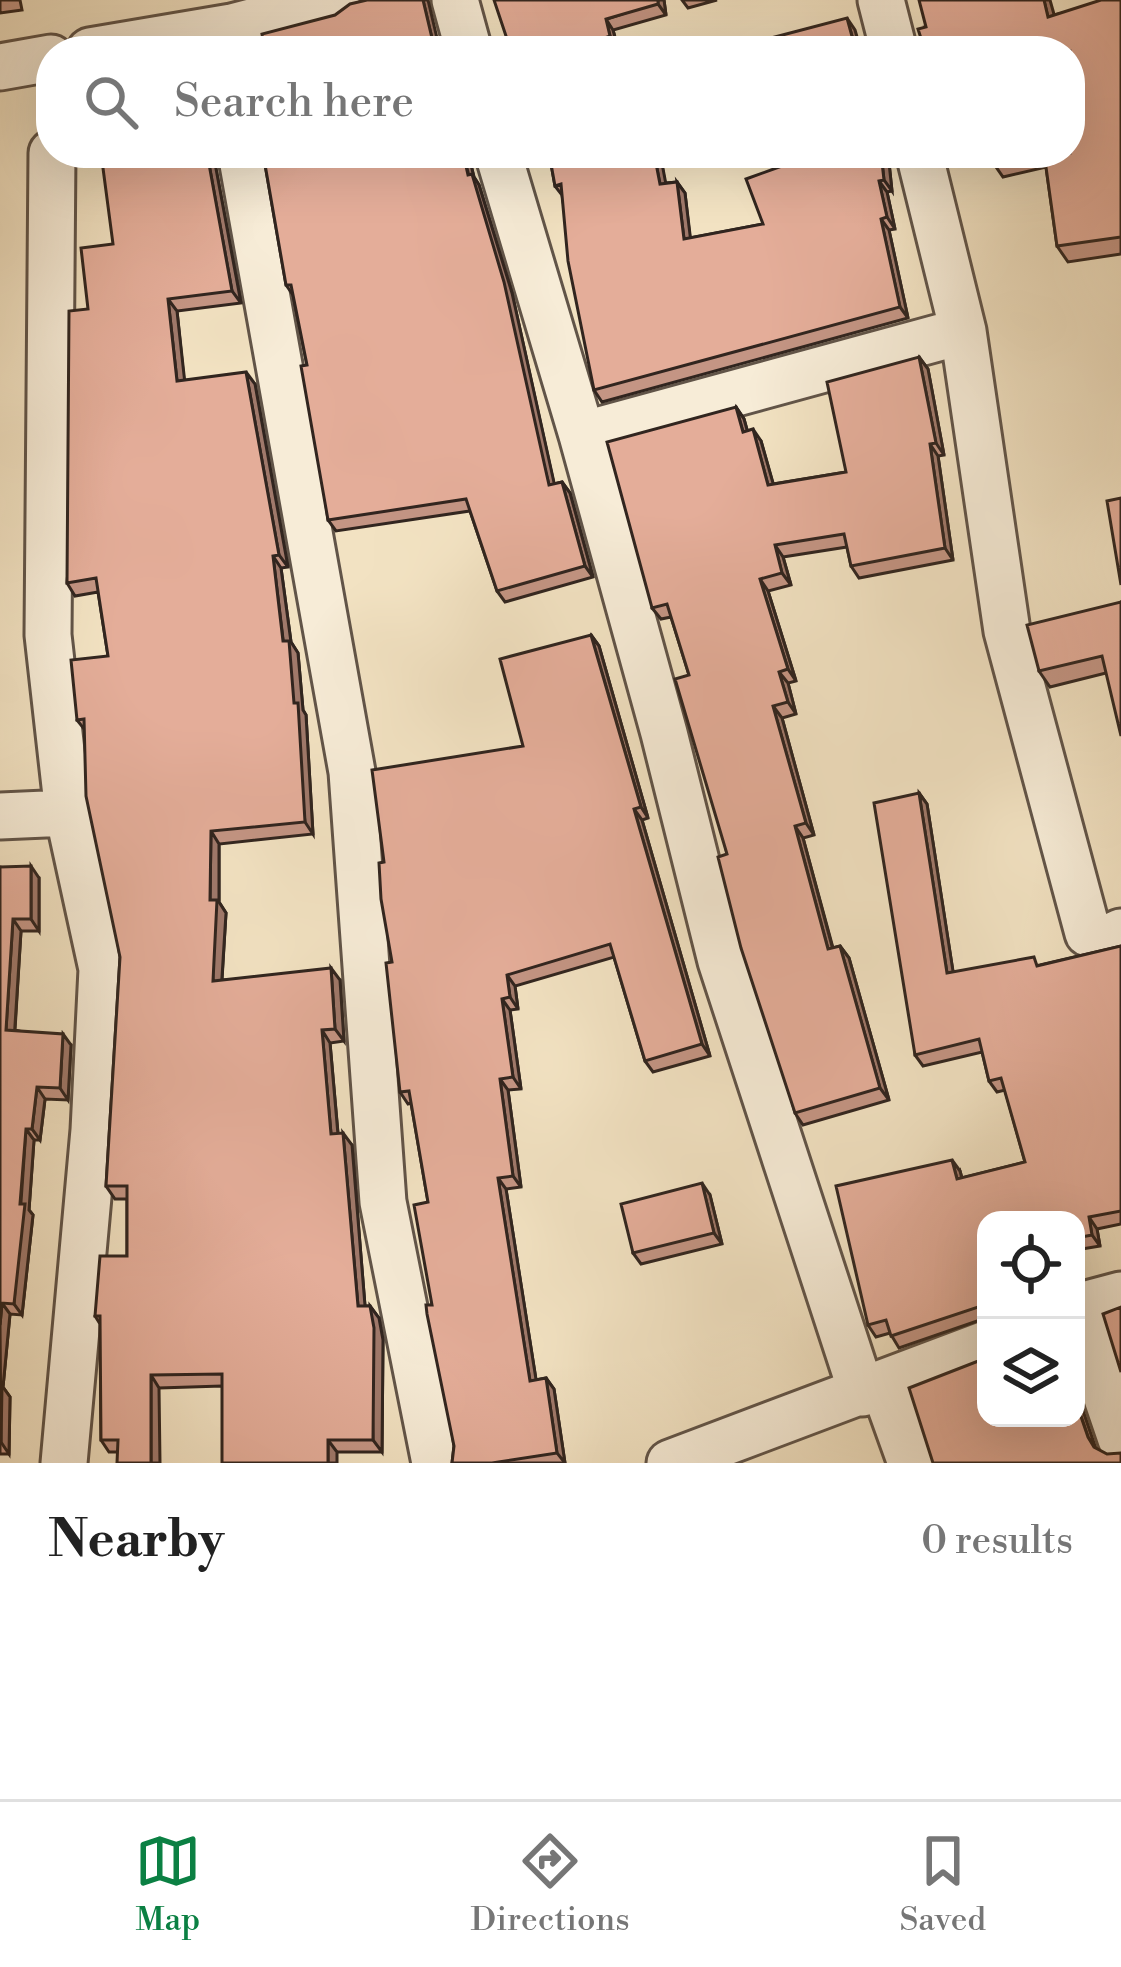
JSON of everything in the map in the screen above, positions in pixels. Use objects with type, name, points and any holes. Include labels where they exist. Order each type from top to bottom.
[{"type":"street","points":[[241,36],[336,0]]},
{"type":"street","points":[[455,0],[465,36]]},
{"type":"street","points":[[881,0],[890,36]]},
{"type":"street","points":[[0,67],[36,61]]},
{"type":"street","points":[[52,168],[48,635],[68,813],[102,969],[94,1130],[64,1463]]},
{"type":"street","points":[[244,168],[352,772],[383,1202],[435,1463]]},
{"type":"street","points":[[502,168],[582,435],[721,961],[872,1389],[911,1463]]},
{"type":"street","points":[[923,168],[964,331],[1007,632],[1088,933],[1108,938],[1121,932]]},
{"type":"street","points":[[582,435],[964,331]]},
{"type":"street","points":[[0,816],[68,813]]},
{"type":"street","points":[[1085,1305],[1121,1295]]},
{"type":"street","points":[[1080,1319],[1121,1439]]},
{"type":"street","points":[[670,1463],[977,1347]]},
{"type":"building","points":[[423,0],[431,36],[262,36],[335,15],[350,4]]},
{"type":"building","points":[[494,0],[658,0],[658,4],[606,19],[610,36],[506,36]]},
{"type":"building","points":[[919,0],[1044,0],[1048,17],[1101,0],[1121,0],[1121,237],[1057,246],[1046,168],[1085,168],[1085,36],[920,36],[918,29],[926,27]]},
{"type":"building","points":[[847,18],[852,36],[779,36]]},
{"type":"building","points":[[103,168],[210,168],[232,291],[168,299],[177,381],[246,372],[279,555],[273,556],[283,641],[289,641],[294,703],[298,703],[305,822],[211,831],[210,900],[217,900],[213,981],[331,968],[335,1029],[322,1030],[331,1134],[343,1133],[358,1306],[370,1306],[374,1328],[373,1440],[328,1440],[328,1463],[222,1463],[222,1374],[151,1375],[151,1463],[117,1463],[118,1440],[101,1440],[100,1316],[95,1316],[100,1256],[127,1256],[127,1186],[106,1186],[120,957],[86,796],[84,719],[77,720],[71,660],[108,656],[96,578],[67,583],[69,311],[88,309],[81,248],[113,244]]},
{"type":"building","points":[[266,168],[466,168],[504,282],[549,485],[562,482],[585,566],[497,591],[466,499],[328,520],[301,366],[307,365],[291,285],[286,285]]},
{"type":"building","points":[[552,168],[657,168],[660,184],[677,182],[684,239],[763,224],[746,179],[776,168],[883,168],[884,180],[879,181],[887,217],[881,219],[900,307],[594,390],[568,261],[561,184],[555,186]]},
{"type":"building","points":[[919,357],[936,443],[930,444],[945,548],[851,566],[844,534],[775,545],[782,573],[760,579],[788,669],[779,672],[788,702],[773,706],[806,823],[795,826],[828,949],[840,946],[880,1088],[795,1113],[741,948],[718,857],[727,854],[675,679],[689,675],[667,604],[652,608],[607,442],[736,407],[743,432],[753,429],[768,485],[846,472],[827,382]]},
{"type":"building","points":[[1121,498],[1121,585],[1107,501]]},
{"type":"building","points":[[1121,602],[1121,736],[1102,656],[1039,671],[1027,625]]},
{"type":"building","points":[[591,635],[641,807],[634,809],[702,1044],[645,1061],[610,944],[507,975],[510,997],[502,999],[513,1077],[500,1079],[513,1176],[498,1178],[530,1381],[546,1378],[557,1453],[492,1463],[452,1463],[454,1446],[427,1314],[426,1305],[432,1305],[414,1205],[428,1202],[409,1091],[400,1092],[386,963],[392,962],[381,899],[379,863],[384,862],[372,770],[523,746],[500,659]]},
{"type":"building","points":[[919,793],[947,973],[1034,957],[1037,966],[1121,946],[1121,1211],[1089,1217],[1092,1235],[1085,1236],[1085,1211],[977,1211],[977,1307],[891,1336],[886,1320],[868,1325],[836,1186],[952,1160],[957,1179],[1025,1162],[1001,1078],[989,1081],[979,1039],[915,1055],[874,803]]},
{"type":"building","points":[[31,866],[31,919],[13,919],[6,1030],[63,1034],[60,1088],[37,1087],[32,1129],[26,1129],[20,1204],[25,1204],[14,1304],[2,1303],[0,1325],[0,867]]},
{"type":"building","points":[[702,1183],[714,1233],[633,1253],[621,1204]]},
{"type":"building","points":[[1121,1307],[1121,1372],[1103,1314]]},
{"type":"building","points":[[977,1362],[977,1427],[1085,1427],[1094,1447],[1107,1454],[1121,1453],[1121,1463],[933,1463],[909,1388]]}]
